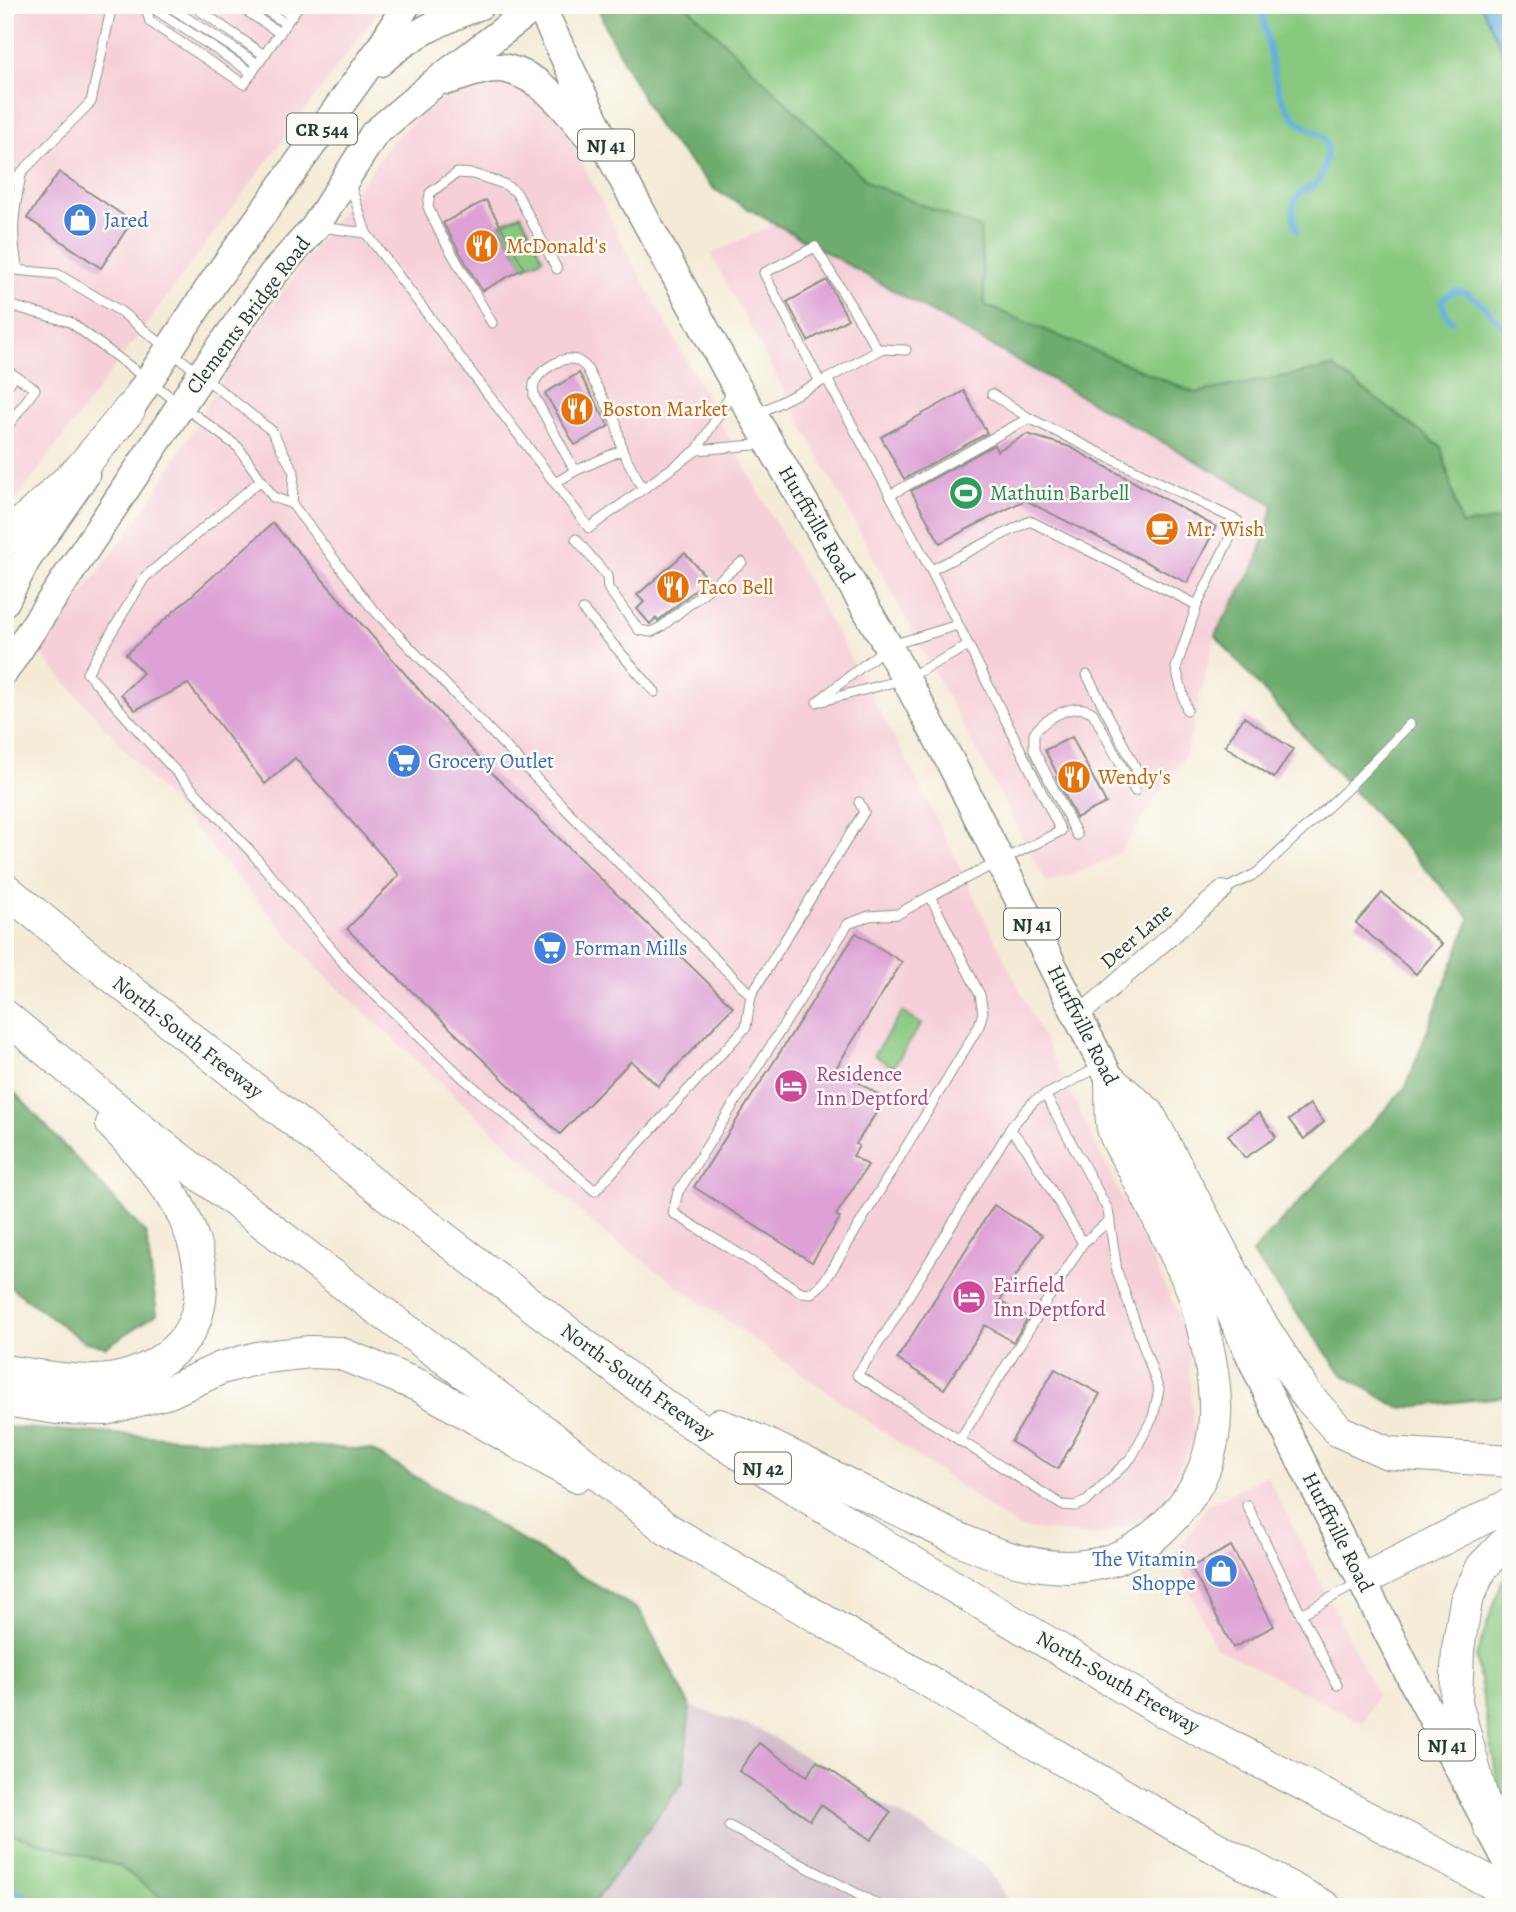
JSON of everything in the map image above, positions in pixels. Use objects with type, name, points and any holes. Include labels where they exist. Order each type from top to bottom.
[{"type":"highway","points":[[5,539],[81,468],[129,410]]},
{"type":"highway","name":"North-South Freeway","points":[[5,888],[386,1194],[662,1404],[877,1541],[1161,1710],[1511,1893]]},
{"type":"highway","points":[[5,1370],[43,1377],[95,1381],[121,1378],[148,1370],[177,1348],[189,1331],[199,1308],[202,1286],[199,1255],[189,1229],[168,1190],[126,1138],[7,1017]]},
{"type":"highway","points":[[7,1017],[147,1134],[341,1282],[549,1435],[667,1529]]},
{"type":"highway","points":[[662,1404],[760,1440],[936,1528],[992,1553],[1014,1559],[1053,1566],[1092,1565],[1125,1555],[1153,1537],[1185,1504],[1201,1478],[1212,1449],[1215,1431],[1214,1394],[1195,1296],[1113,1130],[1107,1073]]},
{"type":"highway","points":[[1107,1073],[1147,1113],[1253,1311],[1306,1394],[1339,1431],[1388,1454],[1511,1461]]},
{"type":"highway","points":[[5,1351],[43,1377]]},
{"type":"highway","points":[[5,1400],[57,1408],[105,1409],[169,1392],[221,1368],[257,1357],[310,1352],[339,1353],[420,1386],[1187,1832],[1325,1907]]},
{"type":"highway","points":[[1363,1580],[1511,1504]]},
{"type":"highway","points":[[1490,1827],[1457,1702],[1458,1650],[1466,1601],[1482,1567],[1511,1537]]},
{"type":"main road","name":"Clements Bridge Road","points":[[5,601],[26,560],[221,271],[380,49],[406,5]]},
{"type":"main road","name":"Clements Bridge Road","points":[[351,89],[399,44],[440,21],[480,5]]},
{"type":"main road","name":"Clements Bridge Road","points":[[5,670],[180,405],[273,274],[315,227],[374,134],[432,85],[539,5]]},
{"type":"main road","name":"Hurffville Road","points":[[539,5],[616,166],[736,386],[887,646],[1001,862],[1216,1284],[1282,1423],[1509,1865]]},
{"type":"main road","points":[[432,85],[479,71],[506,69],[519,74],[544,86],[616,166]]},
{"type":"street","name":"Deer Lane","points":[[1078,1017],[1223,890]]},
{"type":"lane","points":[[5,189],[91,102],[112,5]]},
{"type":"lane","points":[[147,5],[150,22],[244,84],[299,5]]},
{"type":"lane","points":[[167,5],[255,69]]},
{"type":"lane","points":[[192,5],[264,55]]},
{"type":"lane","points":[[237,5],[279,33]]},
{"type":"lane","points":[[259,5],[289,20]]},
{"type":"lane","points":[[276,5],[289,20]]},
{"type":"lane","points":[[18,270],[12,246],[12,219],[21,173]]},
{"type":"lane","points":[[492,323],[438,229],[428,207],[430,193],[457,173],[473,174],[504,184],[516,192],[557,269]]},
{"type":"lane","points":[[347,176],[366,233],[589,528],[696,450],[736,386]]},
{"type":"lane","points":[[315,227],[366,233]]},
{"type":"lane","points":[[878,350],[815,247],[764,273],[931,570],[1061,831],[930,896],[898,914],[869,916],[848,924],[678,1192],[673,1213],[801,1292],[811,1293],[830,1273],[979,1026],[983,1012],[980,995],[930,896]]},
{"type":"lane","points":[[5,269],[57,274],[120,310],[272,431],[294,472],[292,504]]},
{"type":"lane","points":[[5,307],[12,306],[70,322],[238,447],[273,497],[292,504],[370,606],[751,995]]},
{"type":"lane","points":[[754,416],[878,350],[906,350]]},
{"type":"lane","points":[[575,471],[534,396],[534,383],[544,370],[570,358],[580,361],[586,367],[616,422],[622,450],[643,489]]},
{"type":"lane","points":[[5,369],[34,388],[5,430]]},
{"type":"lane","points":[[5,390],[15,376]]},
{"type":"lane","points":[[992,394],[1029,418],[1238,521],[1198,606],[1176,668],[1187,710]]},
{"type":"lane","points":[[890,495],[1029,418]]},
{"type":"lane","points":[[696,450],[770,443]]},
{"type":"lane","points":[[555,484],[575,471],[622,450]]},
{"type":"lane","points":[[261,480],[145,578],[87,673],[252,853],[351,972],[462,1077],[595,1191],[746,1027],[751,995],[864,812],[859,802]]},
{"type":"lane","points":[[931,570],[1030,521],[1198,606]]},
{"type":"lane","points":[[576,539],[607,576],[608,588],[639,629],[651,632],[661,627],[742,562]]},
{"type":"lane","points":[[583,610],[655,692]]},
{"type":"lane","points":[[958,625],[887,646],[817,702],[905,679],[968,646]]},
{"type":"lane","points":[[1087,674],[1142,780]]},
{"type":"lane","points":[[1077,835],[1034,750],[1034,733],[1040,726],[1075,707],[1093,713],[1135,791]]},
{"type":"lane","points":[[1223,890],[1257,873],[1345,791],[1410,724]]},
{"type":"lane","points":[[1045,1094],[1108,1210],[1117,1271],[1159,1390],[1153,1417],[1130,1458],[1087,1501],[1075,1506],[1062,1505],[857,1375],[1010,1129],[1027,1107],[1045,1094],[1107,1073]]},
{"type":"lane","points":[[1010,1129],[1026,1148],[1083,1243]]},
{"type":"lane","points":[[959,1441],[1083,1243],[1110,1220]]},
{"type":"lane","points":[[1247,1505],[1337,1685]]},
{"type":"lane","points":[[1301,1614],[1363,1580]]},
{"type":"lane","points":[[729,1826],[882,1907]]},
{"type":"shaded area","points":[[5,5],[383,5],[5,515]]},
{"type":"shaded area","points":[[484,77],[530,86],[556,112],[629,256],[914,774],[1187,1331],[1194,1437],[1157,1514],[1096,1536],[1018,1528],[600,1230],[319,970],[39,652],[146,508],[239,352],[396,136],[442,98]]},
{"type":"shaded area","points":[[776,224],[1274,505],[1256,564],[1215,635],[1186,754],[1120,852],[1088,869],[1047,883],[711,254]]},
{"type":"shaded area","points":[[1267,1475],[1377,1694],[1363,1723],[1215,1647],[1174,1556],[1208,1505]]},
{"type":"shaded area","points":[[690,1706],[761,1730],[987,1867],[1012,1907],[591,1907],[683,1782]]},
{"type":"green space","points":[[597,5],[686,5],[870,184],[980,228],[985,305],[1195,393],[1333,367],[1441,447],[1461,525],[1511,518],[1511,1396],[1399,1408],[1342,1374],[1252,1253],[1406,1087],[1470,918],[1215,635],[1256,564],[1274,505],[715,190],[659,128],[608,32]]},
{"type":"green space","points":[[686,5],[1481,5],[1511,69],[1511,518],[1461,526],[1441,447],[1333,367],[1195,393],[985,305],[979,228],[870,184]]},
{"type":"green space","points":[[521,214],[543,258],[524,268],[500,224]]},
{"type":"green space","points":[[902,1012],[921,1024],[893,1067],[874,1055]]},
{"type":"green space","points":[[5,1082],[146,1234],[157,1314],[106,1347],[83,1341],[5,1283]]},
{"type":"green space","points":[[5,1427],[371,1450],[640,1611],[690,1706],[683,1782],[591,1907],[173,1907],[119,1866],[14,1835],[5,1827]]},
{"type":"green space","points":[[1511,1574],[1511,1809],[1498,1786],[1476,1656],[1502,1581]]},
{"type":"green space","points":[[5,1827],[14,1835],[119,1866],[173,1907],[5,1907]]},
{"type":"water","points":[[1481,5],[1511,5],[1511,69]]},
{"type":"building","name":"Jared","points":[[59,172],[132,221],[101,268],[27,218]]},
{"type":"building","name":"McDonald's","points":[[486,200],[524,268],[482,291],[443,223]]},
{"type":"building","points":[[827,280],[848,319],[808,341],[787,302]]},
{"type":"building","name":"Boston Market","points":[[579,373],[609,426],[575,445],[545,393]]},
{"type":"building","points":[[964,391],[987,433],[904,479],[881,437]]},
{"type":"building","points":[[1027,434],[1070,447],[1216,527],[1187,583],[1025,500],[940,543],[911,491],[994,445],[997,451]]},
{"type":"building","points":[[273,523],[493,774],[733,1007],[658,1086],[631,1061],[560,1134],[347,929],[399,875],[295,758],[265,784],[188,684],[135,710],[121,694],[143,673],[126,654]]},
{"type":"building","name":"Taco Bell","points":[[685,553],[708,579],[658,621],[656,618],[650,624],[637,609],[644,602],[637,595]]},
{"type":"building","points":[[1244,717],[1293,749],[1274,778],[1225,746]]},
{"type":"building","name":"Wendy's","points":[[1072,737],[1106,803],[1076,818],[1045,750]]},
{"type":"building","points":[[1382,893],[1442,944],[1416,974],[1356,923]]},
{"type":"building","name":"Residence Inn Deptford","points":[[856,933],[902,962],[836,1068],[885,1099],[856,1144],[859,1146],[853,1156],[868,1165],[836,1215],[840,1218],[812,1262],[694,1187]]},
{"type":"building","points":[[1310,1104],[1324,1122],[1304,1139],[1289,1120]]},
{"type":"building","points":[[1259,1113],[1276,1137],[1245,1158],[1228,1135]]},
{"type":"building","name":"Fairfield Inn Deptford","points":[[994,1205],[1042,1235],[1000,1301],[1028,1318],[1013,1342],[985,1325],[944,1389],[897,1359]]},
{"type":"building","points":[[1055,1369],[1100,1394],[1058,1469],[1011,1442]]},
{"type":"building","points":[[1231,1546],[1274,1626],[1233,1648],[1191,1567]]},
{"type":"building","points":[[759,1743],[807,1776],[817,1761],[891,1812],[871,1840],[821,1805],[810,1820],[739,1771]]},
{"type":"waterway","points":[[1260,5],[1281,97],[1298,122],[1323,137],[1327,148],[1324,167],[1318,181],[1295,200],[1293,216],[1297,231]]},
{"type":"waterway","points":[[1452,321],[1446,314],[1442,301],[1451,293],[1460,292],[1478,301],[1511,333]]},
{"type":"waterway","points":[[5,1888],[18,1891],[35,1907]]},
{"type":"place","name":"Jared","points":[[80,220]]},
{"type":"place","name":"McDonald's","points":[[482,246]]},
{"type":"place","name":"Boston Market","points":[[577,409]]},
{"type":"place","name":"Mathuin Barbell","points":[[966,493]]},
{"type":"place","name":"Mr. Wish","points":[[1162,529]]},
{"type":"place","name":"Taco Bell","points":[[673,587]]},
{"type":"place","name":"Grocery Outlet","points":[[404,761]]},
{"type":"place","name":"Wendy's","points":[[1074,777]]},
{"type":"place","name":"Forman Mills","points":[[550,948]]},
{"type":"place","name":"Residence Inn Deptford","points":[[791,1086]]},
{"type":"place","name":"Fairfield Inn Deptford","points":[[969,1297]]},
{"type":"place","name":"The Vitamin Shoppe","points":[[1221,1571]]}]
